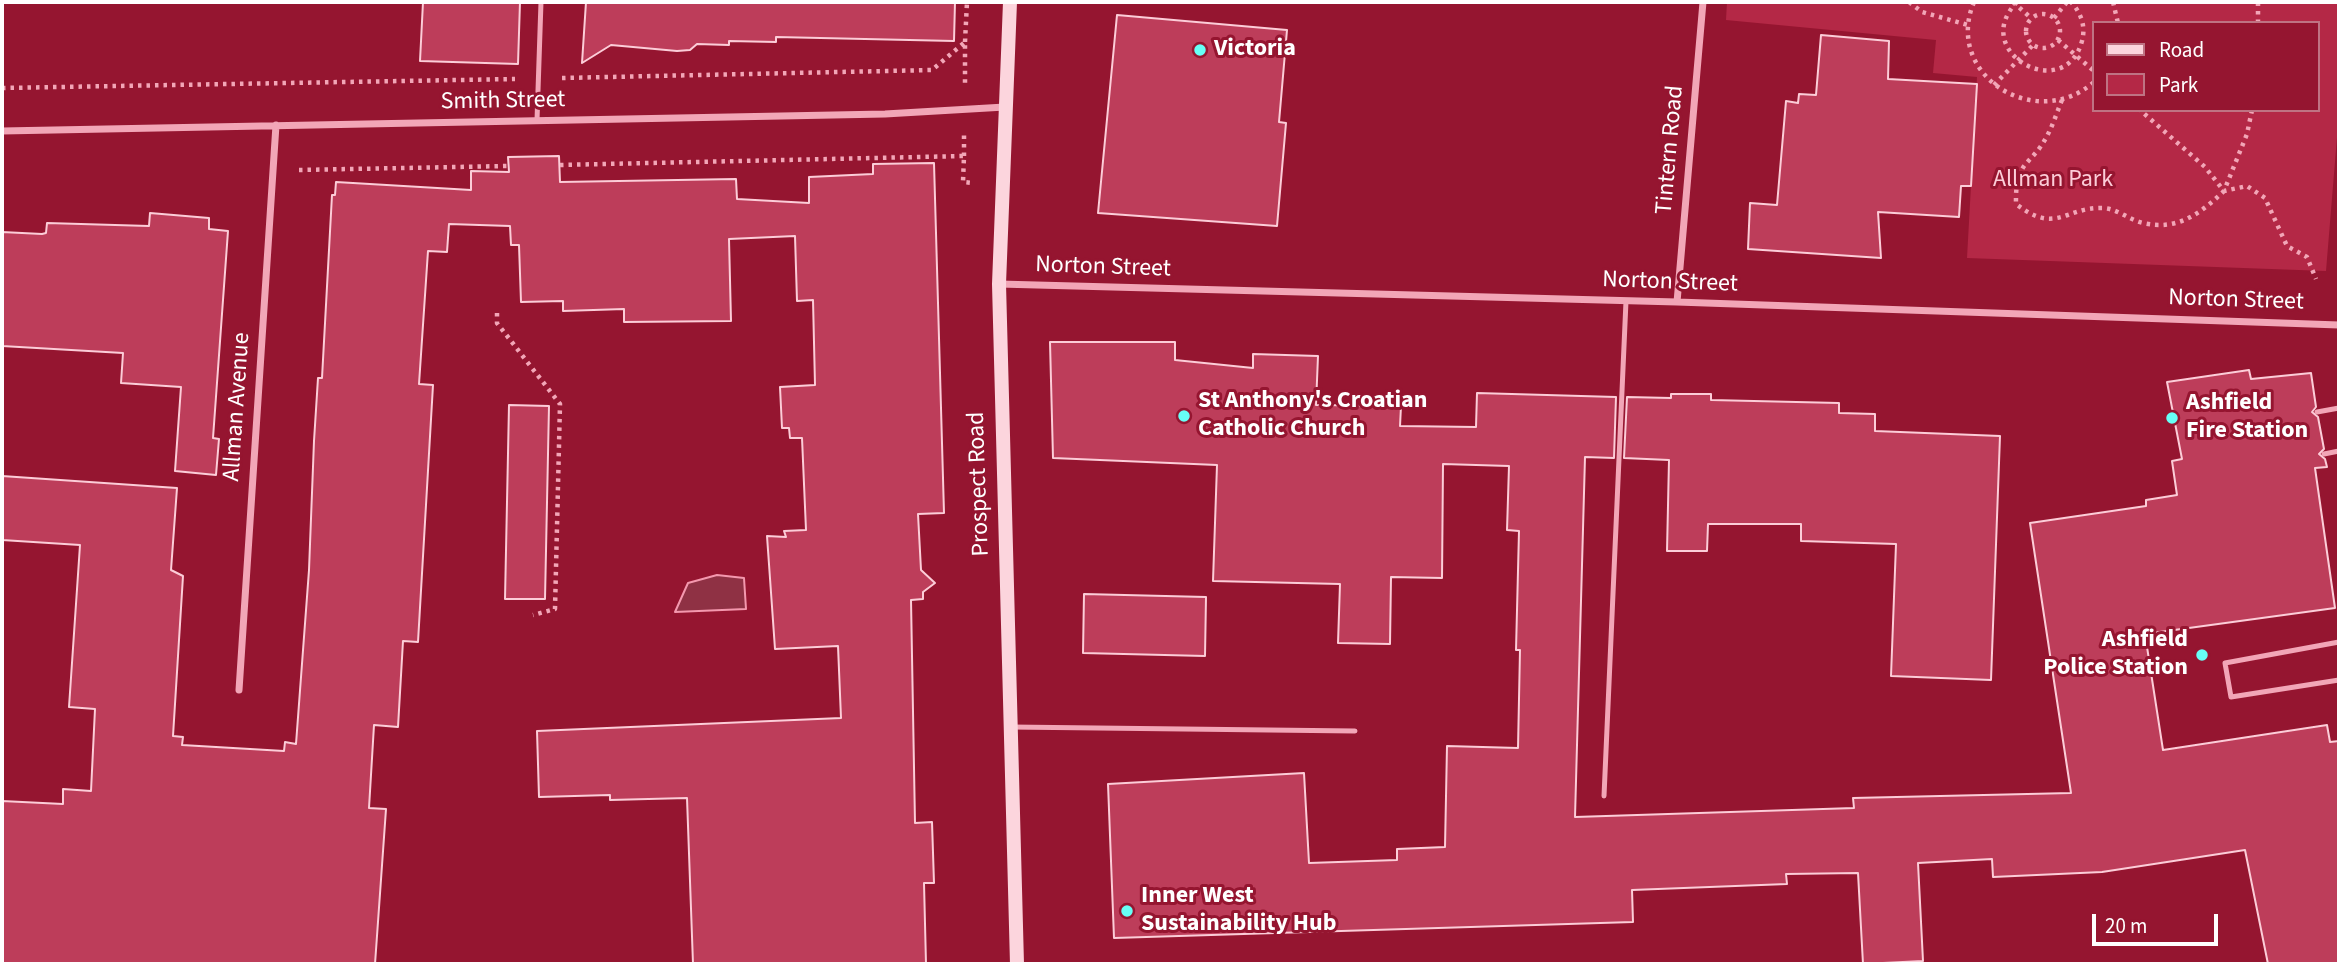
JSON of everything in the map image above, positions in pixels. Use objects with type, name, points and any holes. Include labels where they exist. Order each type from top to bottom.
[{"type":"street","name":"Prospect Road","points":[[1010,2],[999,284],[1017,964]]},
{"type":"street","name":"Tintern Road","points":[[1677,302],[1703,2]]},
{"type":"street","name":"Smith Street","points":[[2,131],[885,114],[1006,107]]},
{"type":"street","name":"Allman Avenue","points":[[239,690],[276,125]]},
{"type":"street","name":"Norton Street","points":[[999,284],[1677,302],[2339,325]]},
{"type":"lane","points":[[537,120],[541,2]]},
{"type":"lane","points":[[1604,796],[1626,301]]},
{"type":"lane","points":[[2317,412],[2339,408]]},
{"type":"lane","points":[[2325,454],[2339,451]]},
{"type":"lane","points":[[2339,642],[2225,663],[2231,697],[2339,680]]},
{"type":"lane","points":[[1011,727],[1355,731]]},
{"type":"path","points":[[965,43],[967,2]]},
{"type":"path","points":[[1909,2],[1922,12],[1968,25]]},
{"type":"path","points":[[1973,2],[1968,25],[1970,47],[1980,68],[1994,85],[2015,97],[2038,103],[2062,100],[2083,91],[2092,84]]},
{"type":"path","points":[[2031,18],[2015,2],[2004,26],[2005,39],[2017,60],[2041,71],[2066,65],[2075,56],[2084,32],[2082,19],[2069,2],[2054,18]]},
{"type":"path","points":[[2113,2],[2118,21]]},
{"type":"path","points":[[2258,2],[2258,21]]},
{"type":"path","points":[[2045,13],[2054,18],[2060,29],[2058,40],[2044,48],[2033,45],[2025,32],[2031,18],[2045,13]]},
{"type":"path","points":[[2058,40],[2092,69]]},
{"type":"path","points":[[1994,85],[2033,45]]},
{"type":"path","points":[[2062,100],[2047,137],[2022,166],[2015,186],[2016,204],[2029,214],[2057,220],[2103,208],[2142,223],[2170,225],[2187,221],[2224,191],[2247,134],[2252,112]]},
{"type":"path","points":[[2142,112],[2205,167],[2224,191]]},
{"type":"path","points":[[559,165],[964,156],[964,183],[1002,183]]},
{"type":"path","points":[[273,170],[508,166]]},
{"type":"path","points":[[2224,191],[2248,187],[2265,198],[2287,246],[2307,257],[2316,279]]},
{"type":"path","points":[[497,313],[497,323],[560,404],[555,609],[533,615]]},
{"type":"green space","name":"Allman Park","points":[[1727,2],[2339,2],[2339,113],[2326,271],[1967,258],[1977,77],[1933,73],[1936,40],[1726,20]]},
{"type":"shaded area","points":[[717,575],[744,578],[746,609],[675,612],[688,583]]},
{"type":"building","points":[[423,2],[520,2],[518,64],[420,61]]},
{"type":"building","points":[[586,2],[955,2],[954,41],[776,37],[776,42],[729,41],[729,45],[697,44],[690,50],[677,51],[611,45],[582,63]]},
{"type":"building","points":[[1117,15],[1287,30],[1279,122],[1286,123],[1277,226],[1098,213]]},
{"type":"building","points":[[1821,35],[1889,41],[1888,79],[1977,84],[1971,186],[1961,186],[1959,217],[1878,212],[1881,258],[1748,249],[1750,203],[1777,205],[1786,101],[1798,103],[1799,94],[1816,95]]},
{"type":"building","points":[[559,156],[560,182],[736,179],[737,199],[809,203],[809,177],[873,174],[873,164],[934,163],[944,513],[918,514],[921,570],[935,583],[923,592],[923,599],[911,600],[915,823],[932,822],[934,883],[924,883],[926,964],[693,964],[687,798],[610,800],[610,795],[539,797],[537,731],[841,718],[838,646],[775,649],[767,536],[786,537],[784,531],[806,530],[802,438],[790,438],[789,428],[782,428],[780,387],[815,385],[813,300],[797,301],[795,236],[729,239],[731,321],[624,322],[624,309],[563,311],[563,301],[521,302],[519,245],[511,245],[510,226],[449,224],[447,252],[428,251],[419,384],[433,385],[418,642],[403,641],[398,727],[374,725],[369,808],[386,809],[375,964],[2,964],[2,801],[63,804],[63,789],[91,791],[95,709],[69,707],[80,545],[2,540],[2,476],[177,488],[171,570],[183,576],[173,736],[183,737],[182,745],[284,751],[285,742],[296,744],[309,570],[318,378],[322,378],[332,195],[335,195],[336,182],[471,190],[471,171],[509,172],[508,157]]},
{"type":"building","points":[[150,213],[209,218],[209,229],[228,231],[213,438],[219,439],[216,475],[175,471],[181,387],[121,383],[123,353],[2,346],[2,232],[42,234],[46,233],[47,223],[149,226]]},
{"type":"building","points":[[1050,342],[1175,342],[1175,360],[1253,368],[1253,354],[1318,356],[1316,405],[1401,406],[1400,426],[1476,427],[1477,393],[1616,397],[1614,458],[1585,457],[1575,817],[1854,808],[1853,798],[2071,793],[2030,523],[2146,506],[2146,500],[2177,495],[2172,461],[2182,459],[2167,382],[2249,370],[2251,379],[2311,373],[2316,407],[2312,412],[2318,417],[2324,449],[2319,454],[2325,459],[2327,467],[2315,468],[2335,608],[2145,634],[2163,750],[2327,725],[2330,742],[2339,741],[2339,964],[2268,964],[2245,850],[2102,872],[1993,877],[1992,859],[1918,863],[1923,961],[1863,964],[1858,873],[1786,874],[1787,884],[1632,890],[1633,922],[1114,938],[1108,784],[1304,773],[1309,863],[1397,860],[1397,849],[1445,847],[1447,746],[1518,748],[1520,650],[1516,650],[1519,531],[1507,530],[1509,466],[1443,464],[1442,578],[1391,577],[1390,644],[1338,643],[1340,584],[1213,581],[1217,465],[1053,458]]},
{"type":"building","points":[[1671,394],[1711,394],[1711,400],[1839,403],[1839,413],[1875,414],[1875,431],[2000,436],[1991,680],[1891,676],[1896,544],[1801,541],[1801,524],[1708,524],[1707,551],[1667,551],[1669,460],[1624,458],[1627,397],[1671,398]]},
{"type":"building","points":[[509,405],[549,406],[545,599],[505,599]]},
{"type":"building","points":[[1084,594],[1206,597],[1205,656],[1083,653]]},
{"type":"place","name":"Victoria","points":[[1200,50]]},
{"type":"place","name":"St Anthony's Croatian Catholic Church","points":[[1184,416]]},
{"type":"place","name":"Ashfield Fire Station","points":[[2172,418]]},
{"type":"place","name":"Ashfield Police Station","points":[[2202,655]]},
{"type":"place","name":"Inner West Sustainability Hub","points":[[1127,911]]}]
